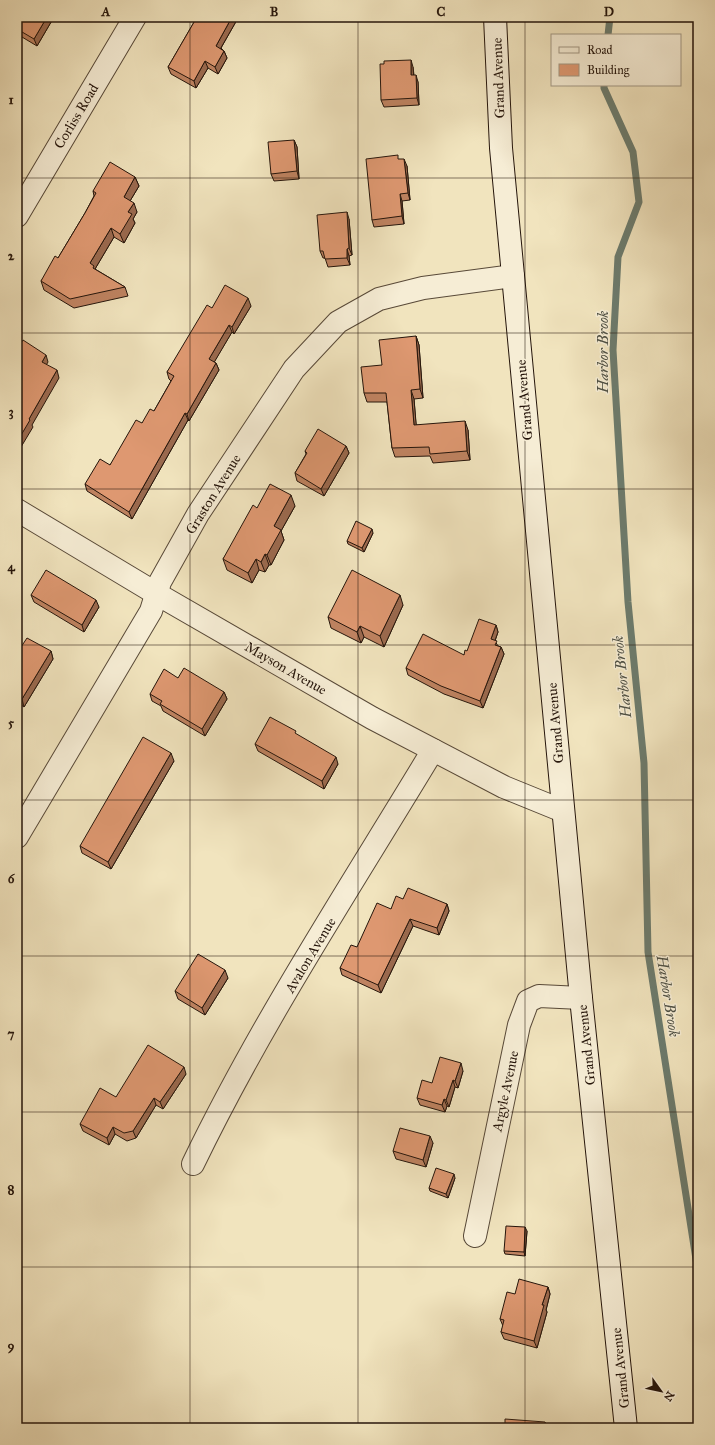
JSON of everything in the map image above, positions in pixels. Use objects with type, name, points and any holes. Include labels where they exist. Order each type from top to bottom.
[{"type":"street","name":"Corliss Road","points":[[17,216],[24,189],[135,17]]},
{"type":"street","name":"Grand Avenue","points":[[495,17],[501,148],[581,998],[626,1428]]},
{"type":"street","name":"Graston Avenue","points":[[17,837],[151,611],[160,582],[198,514],[289,375],[338,322],[379,299],[423,288],[513,276]]},
{"type":"street","name":"Mayson Avenue","points":[[17,510],[157,594],[372,718],[504,787],[563,811]]},
{"type":"street","name":"Avalon Avenue","points":[[193,1164],[214,1120],[268,1024],[433,750]]},
{"type":"street","name":"Argyle Avenue","points":[[475,1236],[519,1025],[528,1001],[539,996],[581,998]]},
{"type":"building","points":[[17,17],[47,17],[34,39],[17,29]]},
{"type":"building","points":[[197,17],[232,17],[216,46],[224,51],[215,67],[205,61],[194,81],[168,67]]},
{"type":"building","points":[[411,60],[411,75],[416,75],[417,98],[381,100],[380,64],[384,64],[384,61]]},
{"type":"building","points":[[294,140],[297,171],[271,174],[268,142]]},
{"type":"building","points":[[398,155],[398,159],[404,159],[408,193],[400,194],[402,216],[372,220],[366,159]]},
{"type":"building","points":[[110,162],[135,177],[124,197],[134,203],[128,212],[132,214],[120,234],[111,228],[90,263],[94,266],[93,268],[125,287],[70,299],[41,281],[55,256],[58,258],[85,213],[96,193],[93,191]]},
{"type":"building","points":[[347,212],[349,248],[347,249],[347,258],[325,259],[323,251],[320,251],[317,215]]},
{"type":"building","points":[[225,285],[248,298],[232,327],[229,325],[209,359],[216,363],[187,414],[185,413],[129,512],[85,484],[100,459],[110,465],[136,420],[142,423],[150,409],[154,411],[174,376],[167,372],[207,305],[212,308]]},
{"type":"building","points":[[416,336],[420,389],[411,390],[414,425],[465,421],[467,451],[430,454],[429,447],[392,448],[386,393],[364,393],[361,367],[382,365],[379,340]]},
{"type":"building","points":[[23,340],[46,355],[42,362],[57,370],[17,442],[17,349]]},
{"type":"building","points":[[318,429],[346,446],[321,489],[295,473],[307,453],[305,451]]},
{"type":"building","points":[[270,484],[291,495],[274,526],[281,530],[267,555],[265,554],[261,562],[256,559],[248,573],[223,559],[253,505],[257,508]]},
{"type":"building","points":[[356,521],[372,529],[362,548],[347,541]]},
{"type":"building","points":[[46,570],[96,600],[82,625],[31,595]]},
{"type":"building","points":[[352,570],[400,595],[380,636],[360,626],[357,632],[328,617]]},
{"type":"building","points":[[479,619],[496,625],[491,639],[497,641],[495,645],[501,647],[480,701],[441,686],[406,668],[423,634],[464,655],[465,650],[467,651]]},
{"type":"building","points":[[27,638],[51,651],[22,699],[17,697],[17,653]]},
{"type":"building","points":[[184,668],[224,692],[202,729],[160,704],[162,701],[150,694],[164,669],[178,678]]},
{"type":"building","points":[[270,717],[296,731],[295,733],[336,757],[322,781],[255,744]]},
{"type":"building","points":[[143,737],[171,753],[108,862],[80,846]]},
{"type":"building","points":[[408,888],[447,904],[437,928],[410,919],[378,985],[340,968],[351,945],[357,947],[377,903],[391,909],[396,896],[403,899]]},
{"type":"building","points":[[198,954],[225,970],[202,1008],[175,991]]},
{"type":"building","points":[[148,1045],[184,1067],[160,1102],[154,1098],[133,1131],[124,1133],[113,1127],[107,1138],[80,1124],[100,1088],[116,1097]]},
{"type":"building","points":[[440,1057],[461,1063],[455,1081],[453,1080],[446,1100],[444,1099],[442,1105],[417,1098],[422,1080],[432,1083]]},
{"type":"building","points":[[400,1128],[430,1136],[423,1160],[393,1151]]},
{"type":"building","points":[[436,1168],[454,1174],[446,1194],[429,1188]]},
{"type":"building","points":[[506,1226],[525,1227],[524,1252],[504,1251]]},
{"type":"building","points":[[519,1279],[548,1287],[542,1305],[544,1305],[534,1341],[501,1332],[504,1320],[500,1319],[507,1292],[515,1294]]},
{"type":"building","points":[[505,1419],[545,1422],[545,1428],[505,1428]]},
{"type":"waterway","name":"Harbor Brook","points":[[608,34],[610,17]]},
{"type":"waterway","name":"Harbor Brook","points":[[604,86],[633,152],[639,202],[618,257],[613,350],[628,602],[644,763],[648,952],[698,1272]]}]
